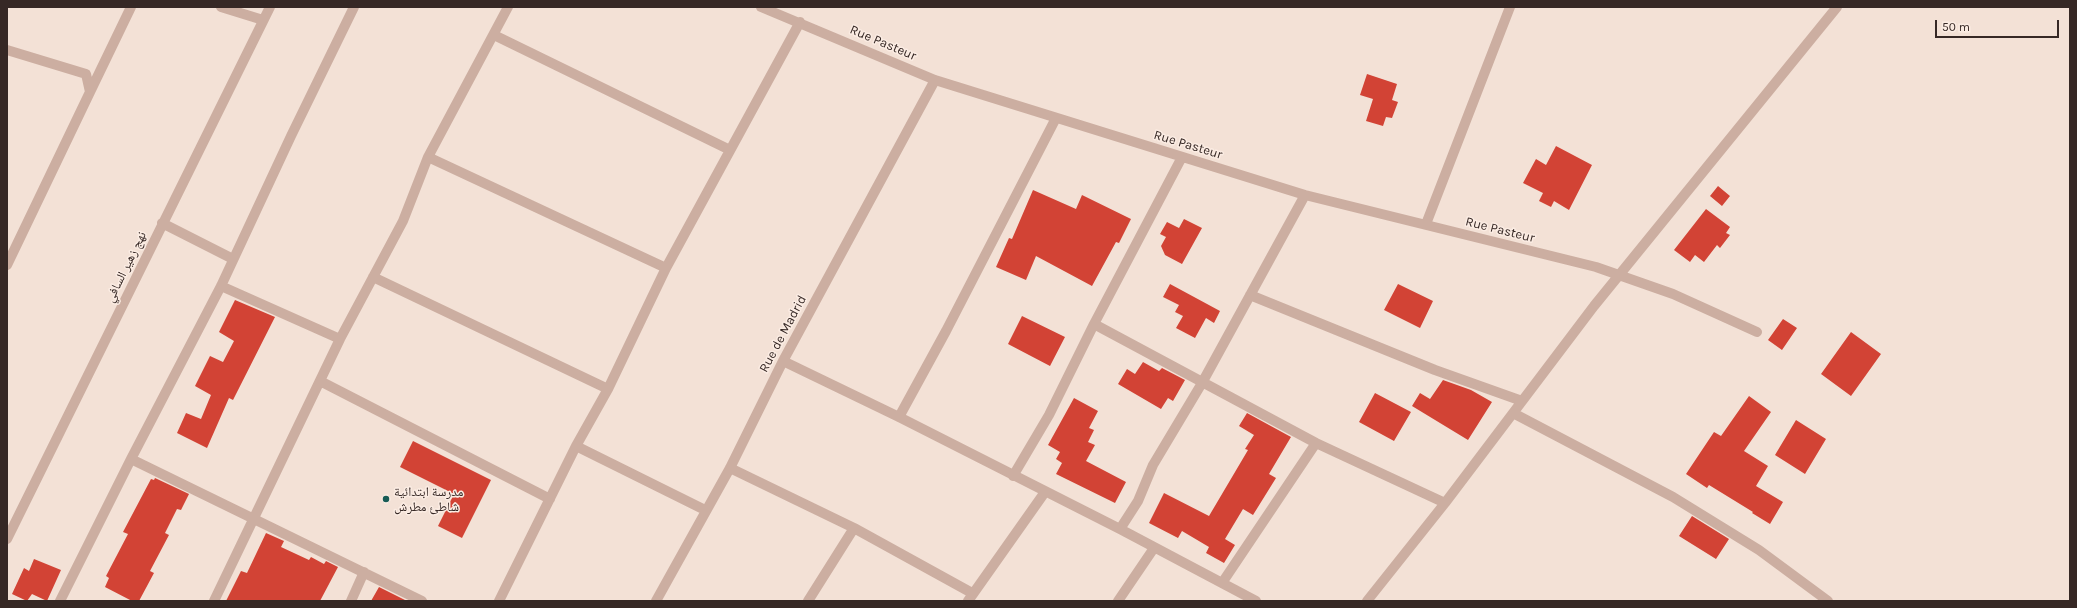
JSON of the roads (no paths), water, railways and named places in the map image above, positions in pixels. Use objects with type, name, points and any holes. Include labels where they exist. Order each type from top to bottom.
[{"type":"street","points":[[7,265],[131,7]]},
{"type":"street","points":[[221,7],[263,20]]},
{"type":"street","name":"نهج زهير السافي","points":[[7,539],[270,7]]},
{"type":"street","points":[[60,601],[221,286],[290,136],[354,7]]},
{"type":"street","points":[[214,601],[340,339],[403,221],[428,157],[508,7]]},
{"type":"street","name":"Rue Pasteur","points":[[761,7],[800,22],[935,80],[1305,195],[1426,224],[1619,274],[1673,294],[1757,332]]},
{"type":"street","points":[[1426,224],[1510,7]]},
{"type":"street","points":[[1367,601],[1445,503],[1619,274],[1838,7]]},
{"type":"street","points":[[499,601],[576,446],[608,389],[666,268],[800,22]]},
{"type":"street","points":[[494,35],[730,150]]},
{"type":"street","points":[[7,50],[86,74],[90,92]]},
{"type":"street","name":"Rue de Madrid","points":[[656,601],[705,510],[730,468],[783,361],[935,80]]},
{"type":"street","points":[[899,417],[946,331],[1056,118]]},
{"type":"street","points":[[428,157],[666,268]]},
{"type":"street","points":[[1013,476],[1049,415],[1094,324],[1182,157]]},
{"type":"street","points":[[1120,529],[1138,501],[1153,465],[1202,383],[1305,195]]},
{"type":"street","points":[[162,223],[233,259]]},
{"type":"street","points":[[374,277],[608,389]]},
{"type":"street","points":[[221,286],[340,339]]},
{"type":"street","points":[[1250,295],[1428,367],[1522,401]]},
{"type":"street","points":[[1094,324],[1316,443],[1445,503]]},
{"type":"street","points":[[783,361],[899,417],[1120,529],[1254,601]]},
{"type":"street","points":[[320,381],[550,499]]},
{"type":"street","points":[[1513,413],[1673,497],[1759,550],[1828,601]]},
{"type":"street","points":[[1222,583],[1316,443]]},
{"type":"street","points":[[576,446],[705,510]]},
{"type":"street","points":[[131,460],[422,601]]},
{"type":"street","points":[[730,468],[854,528],[970,597],[1045,492]]},
{"type":"street","points":[[808,601],[854,528]]},
{"type":"street","points":[[1118,601],[1154,548]]},
{"type":"street","points":[[351,601],[364,572]]},
{"type":"place","name":"مدرسة ابتدائية شاطئ مطرش","points":[[386,499]]}]
